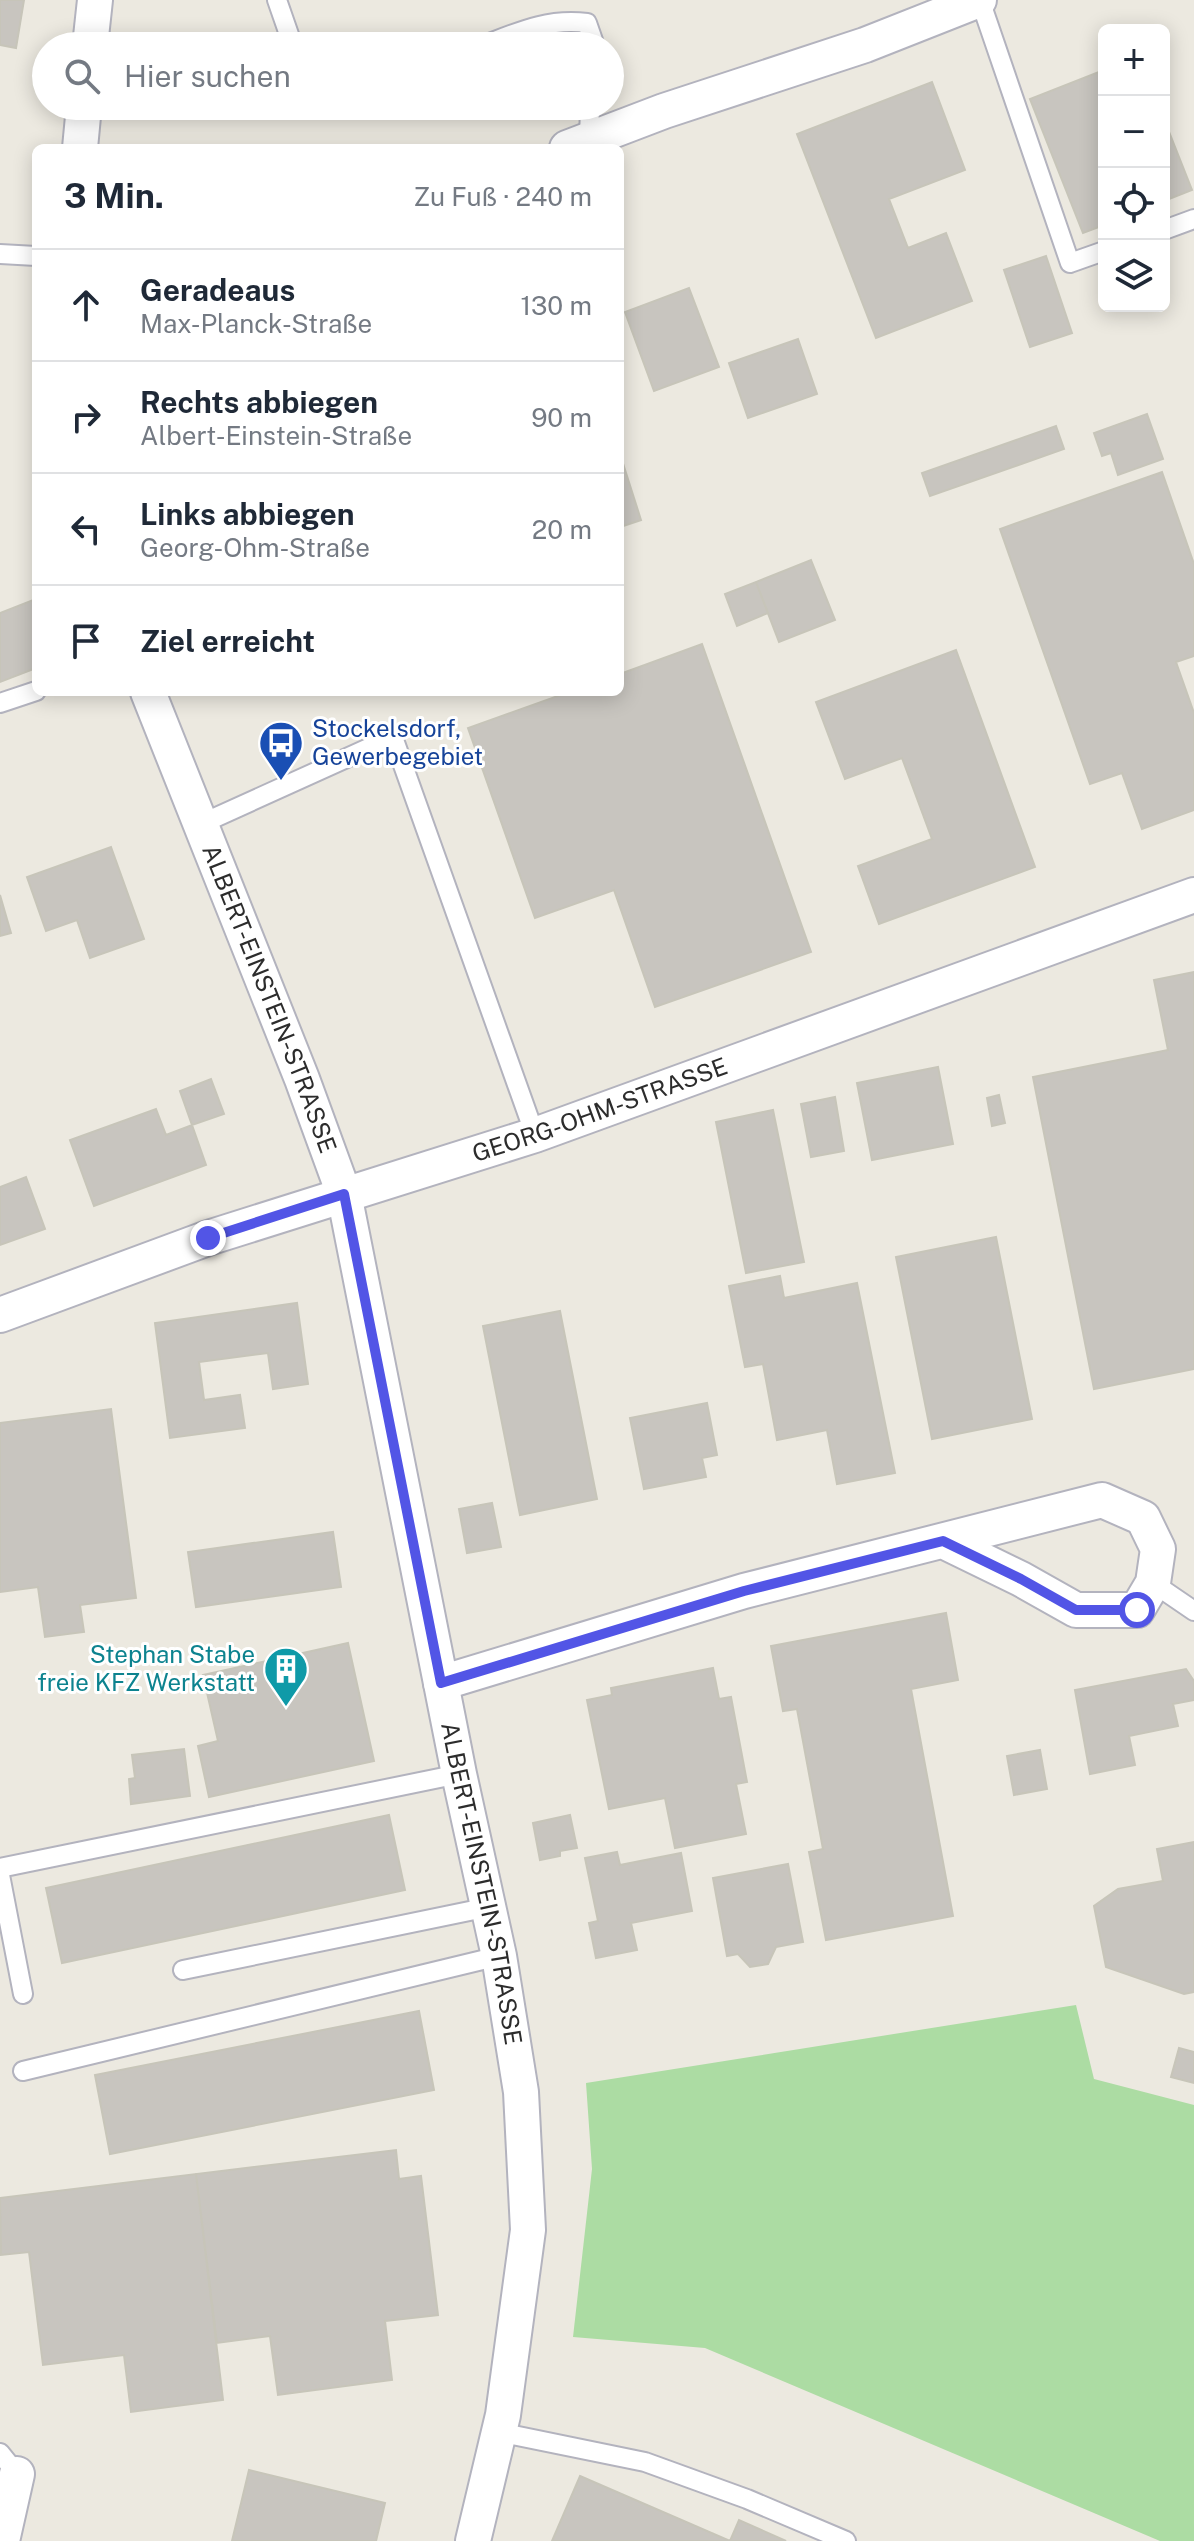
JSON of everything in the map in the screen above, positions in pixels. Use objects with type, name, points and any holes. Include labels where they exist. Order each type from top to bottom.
[{"type":"street","points":[[92,32],[95,0]]},
{"type":"street","points":[[578,144],[664,111],[865,45],[980,0]]},
{"type":"street","points":[[80,144],[83,120]]},
{"type":"street","name":"ALBERT-EINSTEIN-STRASSE","points":[[150,696],[302,1079],[344,1194],[459,1774],[499,1956],[521,2092],[528,2230],[498,2432],[473,2541]]},
{"type":"street","name":"GEORG-OHM-STRASSE","points":[[0,1315],[208,1238],[535,1135],[1194,895]]},
{"type":"street","points":[[441,1683],[744,1591],[1102,1500],[1143,1518],[1158,1549],[1153,1583],[1137,1610],[1076,1610],[943,1541]]},
{"type":"street","points":[[2,2541],[8,2464]]},
{"type":"lane","points":[[277,0],[288,32]]},
{"type":"lane","points":[[980,0],[1070,263],[1098,253]]},
{"type":"lane","points":[[518,32],[539,24],[568,21],[587,23],[590,32]]},
{"type":"lane","points":[[578,144],[586,120]]},
{"type":"lane","points":[[1170,228],[1194,219]]},
{"type":"lane","points":[[0,254],[32,256]]},
{"type":"lane","points":[[0,703],[32,692]]},
{"type":"lane","points":[[201,824],[393,737],[535,1135]]},
{"type":"lane","points":[[1153,1583],[1194,1611]]},
{"type":"lane","points":[[0,1868],[459,1774]]},
{"type":"lane","points":[[0,1875],[23,1994]]},
{"type":"lane","points":[[183,1970],[489,1907]]},
{"type":"lane","points":[[23,2071],[499,1956]]},
{"type":"lane","points":[[498,2432],[645,2462],[747,2499],[846,2541]]},
{"type":"green space","points":[[1076,2005],[1094,2079],[1194,2105],[1194,2541],[1160,2541],[705,2348],[573,2337],[592,2169],[586,2083]]},
{"type":"building","points":[[0,0],[24,0],[16,48],[0,45]]},
{"type":"building","points":[[1098,72],[1098,227],[1083,233],[1030,99]]},
{"type":"building","points":[[932,82],[965,170],[889,199],[908,248],[946,233],[972,301],[876,338],[797,134]]},
{"type":"building","points":[[1170,134],[1192,190],[1170,199]]},
{"type":"building","points":[[1046,256],[1072,333],[1030,347],[1004,270]]},
{"type":"building","points":[[689,288],[719,367],[654,391],[625,312]]},
{"type":"building","points":[[798,339],[817,394],[748,418],[729,363]]},
{"type":"building","points":[[1147,414],[1163,459],[1118,475],[1111,453],[1102,456],[1094,433]]},
{"type":"building","points":[[1056,426],[1064,449],[930,496],[922,473]]},
{"type":"building","points":[[624,467],[641,520],[624,526]]},
{"type":"building","points":[[1162,472],[1194,564],[1194,656],[1176,662],[1194,713],[1194,810],[1142,829],[1122,773],[1090,784],[1000,529]]},
{"type":"building","points":[[811,560],[835,620],[779,642],[756,582]]},
{"type":"building","points":[[756,582],[768,613],[737,626],[725,594]]},
{"type":"building","points":[[32,601],[32,670],[0,682],[0,613]]},
{"type":"building","points":[[702,644],[811,952],[655,1007],[614,890],[535,918],[468,728],[558,696],[624,696],[624,673]]},
{"type":"building","points":[[956,650],[1035,867],[879,924],[858,866],[932,839],[902,758],[845,779],[816,702]]},
{"type":"building","points":[[111,847],[144,939],[90,958],[77,920],[46,931],[27,877]]},
{"type":"building","points":[[0,895],[11,933],[0,936]]},
{"type":"building","points":[[1194,972],[1194,1369],[1094,1389],[1033,1077],[1168,1050],[1154,980]]},
{"type":"building","points":[[938,1067],[953,1144],[872,1160],[857,1083]]},
{"type":"building","points":[[211,1079],[224,1114],[192,1125],[180,1091]]},
{"type":"building","points":[[999,1095],[1005,1123],[992,1126],[987,1098]]},
{"type":"building","points":[[835,1097],[844,1151],[811,1157],[801,1104]]},
{"type":"building","points":[[156,1109],[166,1135],[192,1125],[206,1165],[94,1206],[70,1140]]},
{"type":"building","points":[[773,1110],[804,1262],[746,1273],[716,1122]]},
{"type":"building","points":[[26,1177],[45,1229],[0,1245],[0,1187]]},
{"type":"building","points":[[996,1237],[1032,1419],[932,1439],[896,1257]]},
{"type":"building","points":[[780,1276],[784,1298],[857,1283],[895,1473],[837,1484],[827,1430],[777,1440],[763,1364],[745,1367],[729,1286]]},
{"type":"building","points":[[297,1303],[308,1384],[273,1389],[268,1353],[199,1362],[204,1400],[240,1395],[245,1428],[170,1438],[155,1323]]},
{"type":"building","points":[[560,1311],[597,1499],[520,1515],[483,1326]]},
{"type":"building","points":[[707,1403],[717,1455],[702,1458],[706,1477],[644,1489],[630,1418]]},
{"type":"building","points":[[111,1409],[136,1598],[80,1605],[84,1632],[45,1637],[38,1587],[0,1592],[0,1423]]},
{"type":"building","points":[[492,1503],[501,1547],[467,1553],[459,1509]]},
{"type":"building","points":[[333,1532],[341,1587],[196,1607],[188,1552]]},
{"type":"building","points":[[946,1613],[958,1680],[911,1689],[953,1916],[826,1940],[809,1852],[823,1849],[797,1709],[783,1711],[771,1646]]},
{"type":"building","name":"Stephan Stabe freie KFZ Werkstatt","points":[[348,1643],[374,1761],[209,1797],[198,1746],[218,1741],[203,1675]]},
{"type":"building","points":[[713,1668],[719,1699],[731,1697],[747,1782],[736,1784],[746,1834],[675,1848],[665,1798],[609,1809],[587,1700],[612,1695],[611,1688]]},
{"type":"building","points":[[1186,1669],[1194,1681],[1194,1700],[1173,1704],[1178,1726],[1129,1736],[1135,1765],[1090,1774],[1075,1690]]},
{"type":"building","points":[[184,1749],[190,1796],[131,1804],[129,1779],[135,1778],[132,1755]]},
{"type":"building","points":[[1040,1750],[1047,1789],[1014,1795],[1007,1756]]},
{"type":"building","points":[[389,1815],[405,1890],[62,1963],[46,1888]]},
{"type":"building","points":[[570,1815],[577,1848],[540,1860],[533,1823]]},
{"type":"building","points":[[1194,1842],[1194,1992],[1184,1994],[1106,1967],[1094,1906],[1118,1889],[1163,1881],[1157,1849]]},
{"type":"building","points":[[617,1852],[620,1865],[681,1853],[692,1911],[631,1923],[637,1950],[596,1958],[589,1923],[598,1921],[585,1858]]},
{"type":"building","points":[[788,1864],[803,1942],[776,1947],[768,1964],[750,1967],[738,1954],[727,1956],[713,1878]]},
{"type":"building","points":[[419,2011],[434,2090],[110,2154],[95,2075]]},
{"type":"building","points":[[1179,2048],[1194,2052],[1194,2083],[1171,2077]]},
{"type":"building","points":[[396,2150],[399,2179],[421,2176],[438,2315],[385,2321],[392,2380],[278,2395],[270,2336],[217,2343],[196,2174]]},
{"type":"building","points":[[196,2174],[223,2400],[131,2412],[124,2355],[43,2365],[29,2252],[1,2255],[0,2198]]},
{"type":"building","points":[[249,2470],[385,2503],[376,2541],[232,2541]]},
{"type":"building","points":[[580,2476],[730,2541],[552,2541]]},
{"type":"building","points":[[739,2520],[786,2541],[730,2541]]},
{"type":"place","name":"Stockelsdorf, Gewerbegebiet","points":[[281,782]]},
{"type":"place","name":"Stephan Stabe freie KFZ Werkstatt","points":[[286,1708]]},
{"type":"route","points":[[208,1238],[344,1194],[441,1683],[744,1591],[943,1541],[1076,1610],[1137,1610]]}]
